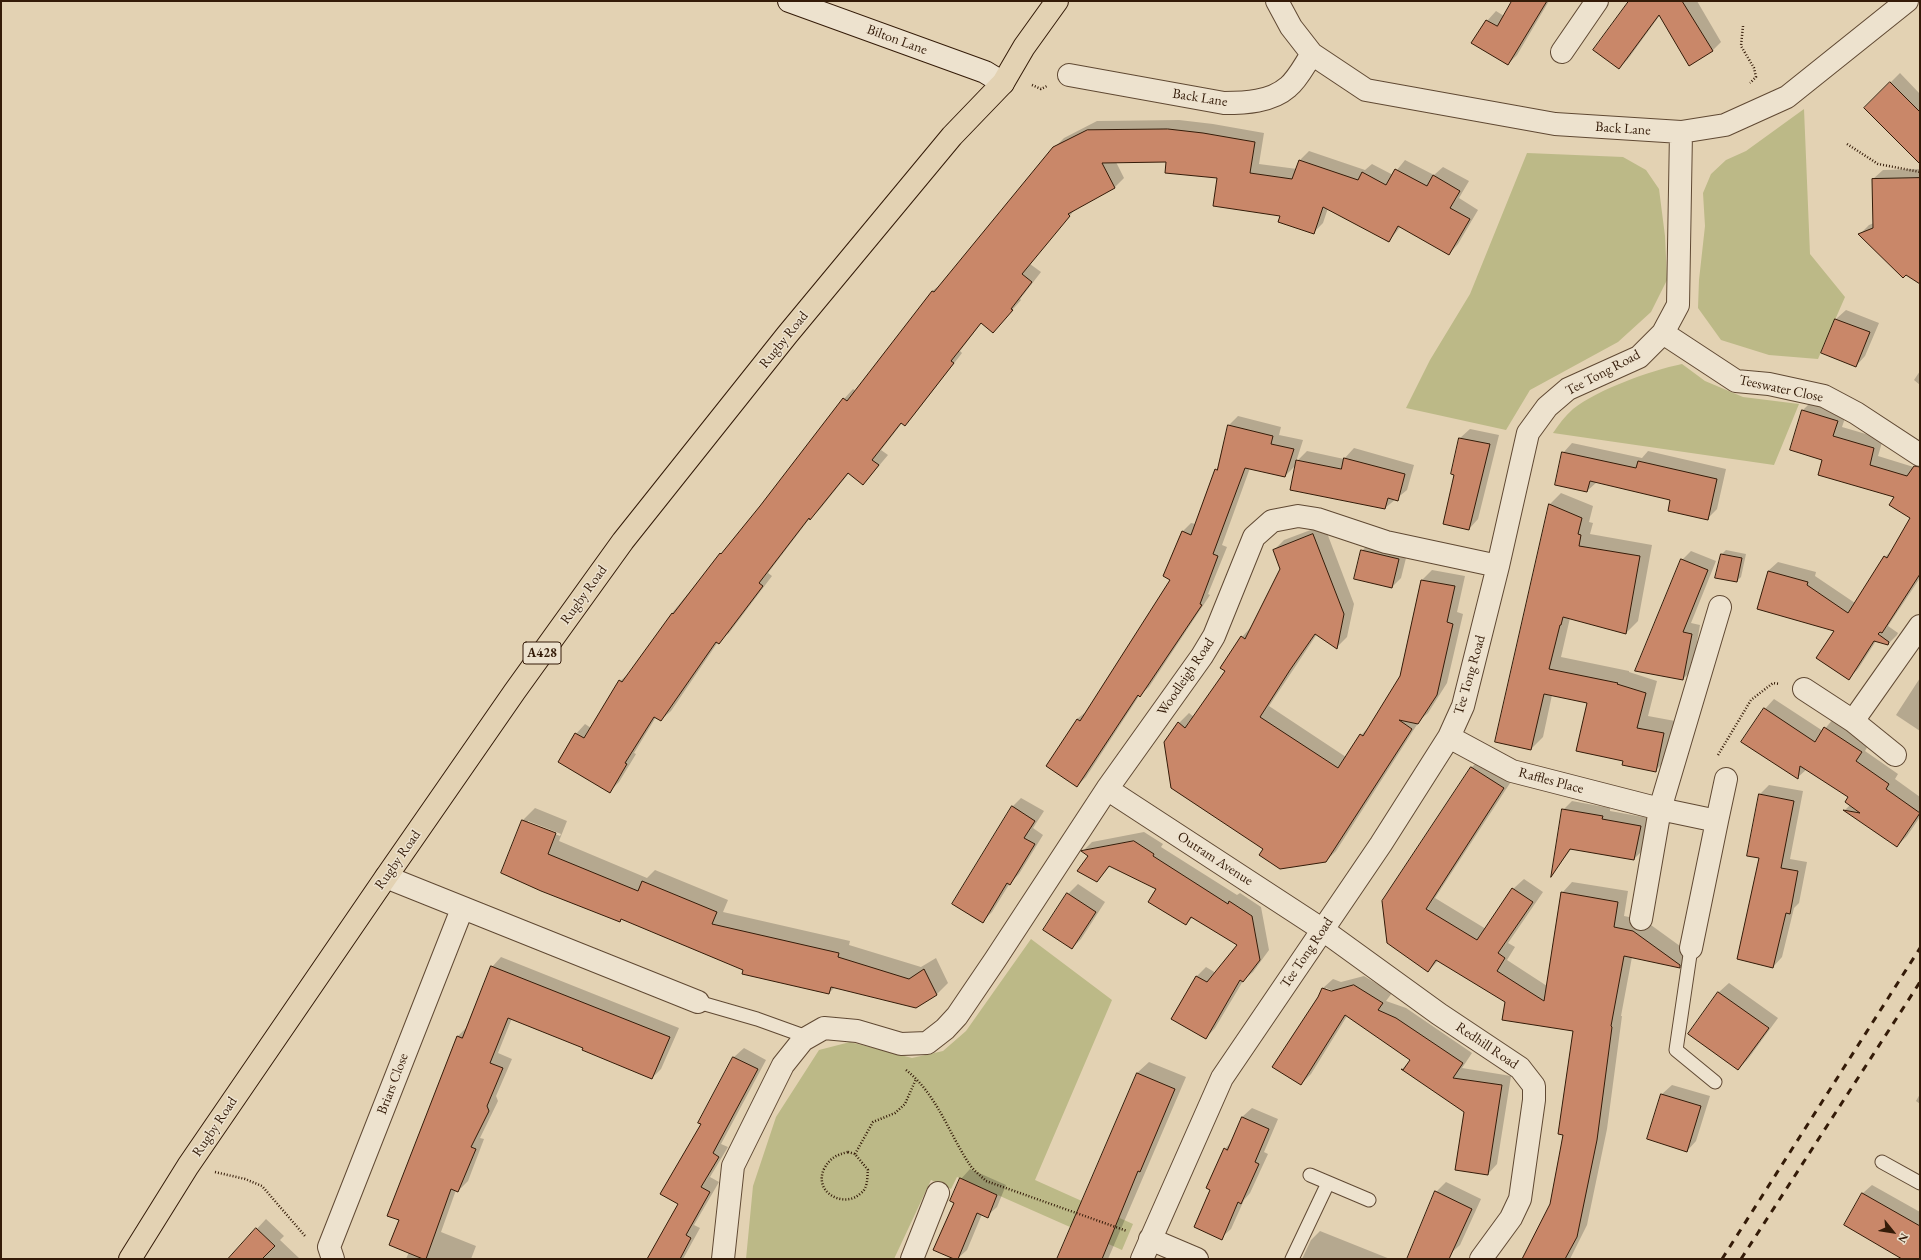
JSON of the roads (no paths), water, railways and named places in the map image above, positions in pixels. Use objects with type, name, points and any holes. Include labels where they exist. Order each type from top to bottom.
[{"type":"main road","name":"A428","points":[[1003,83],[1024,46],[1057,1]]},
{"type":"main road","name":"Rugby Road","points":[[130,1259],[188,1166],[386,877],[515,691],[623,541],[787,335],[952,136],[1003,83]]},
{"type":"street","name":"Bilton Lane","points":[[789,1],[985,72],[1003,83]]},
{"type":"street","name":"Back Lane","points":[[1277,1],[1291,27],[1312,54],[1366,90],[1556,124],[1681,132],[1725,125],[1787,97],[1907,1]]},
{"type":"street","points":[[1562,52],[1597,1]]},
{"type":"street","name":"Back Lane","points":[[1069,76],[1224,103],[1247,103],[1274,96],[1289,87],[1312,54]]},
{"type":"street","name":"Tee Tong Road","points":[[1142,1259],[1222,1078],[1427,775],[1449,737],[1463,706],[1498,566],[1528,433],[1547,407],[1568,389],[1639,358],[1663,332],[1678,305],[1681,132]]},
{"type":"street","name":"Teeswater Close","points":[[1663,332],[1736,381],[1769,384],[1824,396],[1856,413],[1920,455]]},
{"type":"street","name":"Woodleigh Road","points":[[807,1037],[824,1028],[857,1031],[902,1044],[927,1043],[945,1029],[957,1016],[1108,789],[1202,656],[1214,636],[1254,537],[1272,521],[1298,516],[1317,519],[1386,542],[1498,566]]},
{"type":"street","points":[[1641,919],[1660,809],[1720,607]]},
{"type":"street","points":[[1854,721],[1920,626]]},
{"type":"street","points":[[1804,689],[1854,721],[1896,755]]},
{"type":"street","name":"Raffles Place","points":[[1449,737],[1512,771],[1660,809],[1717,821]]},
{"type":"street","points":[[1691,948],[1717,821],[1721,771]]},
{"type":"street","name":"Outram Avenue","points":[[1108,789],[1323,930]]},
{"type":"street","points":[[386,877],[462,909],[698,1002]]},
{"type":"street","name":"Briars Close","points":[[333,1259],[329,1247],[462,909]]},
{"type":"street","name":"Redhill Road","points":[[1323,930],[1439,1014],[1520,1068],[1534,1086],[1534,1100],[1520,1199],[1511,1218],[1481,1259]]},
{"type":"street","points":[[724,1259],[733,1166],[783,1065],[807,1037]]},
{"type":"street","points":[[912,1259],[938,1193]]},
{"type":"street","points":[[1150,1239],[1197,1259]]},
{"type":"lane","points":[[1691,948],[1676,1050],[1715,1082]]},
{"type":"lane","points":[[698,1002],[757,1019],[807,1037]]},
{"type":"lane","points":[[1882,1162],[1920,1183]]},
{"type":"lane","points":[[1310,1175],[1369,1200]]},
{"type":"lane","points":[[1292,1259],[1328,1183]]},
{"type":"railway","points":[[1722,1259],[1920,948]]},
{"type":"railway","points":[[1741,1259],[1920,982]]}]
